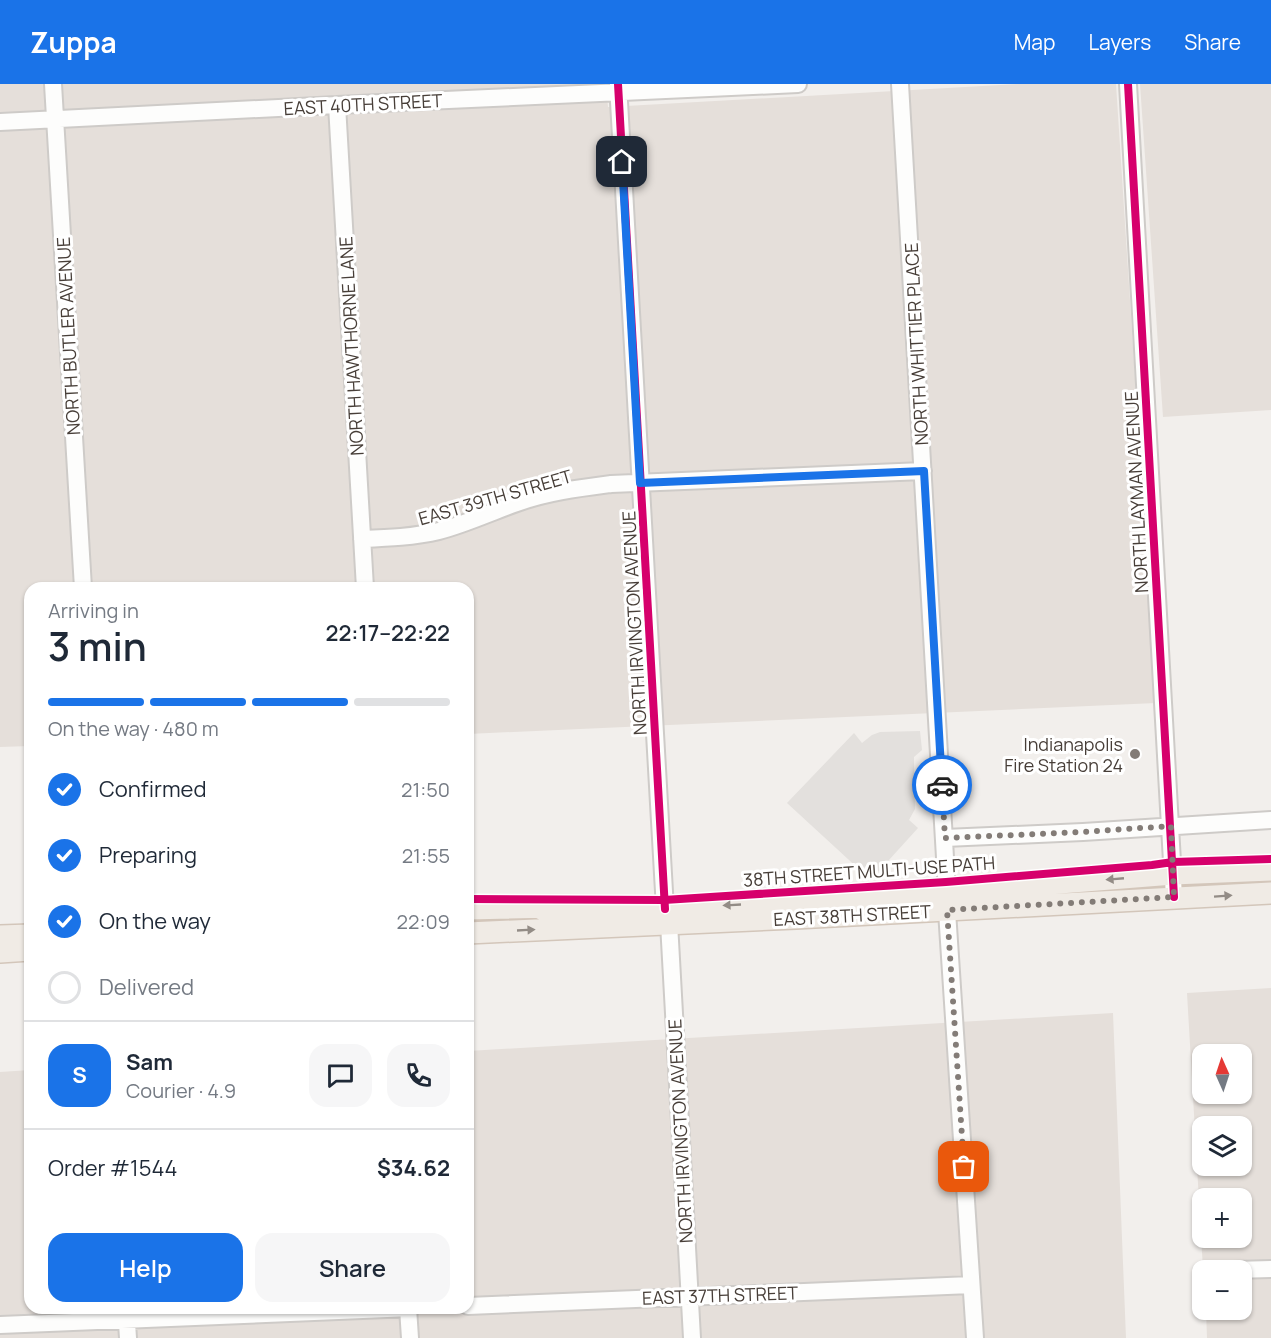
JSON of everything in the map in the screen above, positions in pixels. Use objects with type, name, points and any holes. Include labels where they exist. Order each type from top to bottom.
[{"type":"main road","name":"EAST 38TH STREET","points":[[947,901],[1173,874],[1271,870]]},
{"type":"main road","name":"EAST 38TH STREET","points":[[474,932],[667,916],[947,901],[1195,898],[1271,893]]},
{"type":"main road","name":"EAST 38TH STREET","points":[[474,909],[554,907],[543,910],[667,916]]},
{"type":"main road","points":[[0,936],[24,935]]},
{"type":"main road","points":[[0,952],[24,950]]},
{"type":"street","name":"NORTH BUTLER AVENUE","points":[[53,84],[83,582]]},
{"type":"street","name":"EAST 40TH STREET","points":[[0,122],[619,88],[798,84]]},
{"type":"street","name":"NORTH WHITTIER PLACE","points":[[900,84],[947,901],[975,1338]]},
{"type":"street","name":"NORTH LAYMAN AVENUE","points":[[1128,84],[1174,897]]},
{"type":"street","name":"NORTH IRVINGTON AVENUE","points":[[619,88],[640,483],[692,1338]]},
{"type":"street","name":"NORTH HAWTHORNE LANE","points":[[337,105],[364,582]]},
{"type":"street","name":"EAST 39TH STREET","points":[[362,539],[411,536],[437,531],[472,521],[501,508],[582,487],[924,471]]},
{"type":"street","points":[[945,838],[1271,820]]},
{"type":"street","points":[[1252,1270],[1271,1269]]},
{"type":"street","name":"EAST 37TH STREET","points":[[474,1306],[971,1285]]},
{"type":"street","points":[[0,1325],[127,1314],[128,1338]]},
{"type":"street","points":[[409,1314],[410,1338]]},
{"type":"shaded area","points":[[0,84],[606,84],[608,107],[1019,84],[1116,84],[1156,703],[474,734],[474,582],[24,582],[24,746],[0,747]]},
{"type":"shaded area","points":[[1140,84],[1271,84],[1271,410],[1163,417]]},
{"type":"shaded area","points":[[920,731],[922,750],[914,757],[915,809],[909,820],[918,828],[878,872],[869,863],[861,871],[787,803],[854,733],[862,743],[880,732]]},
{"type":"shaded area","points":[[1271,988],[1271,1338],[1207,1338],[1206,1320],[1252,1320],[1252,1260],[1202,1260],[1202,1248],[1252,1248],[1252,1188],[1198,1188],[1198,1176],[1252,1176],[1252,1116],[1194,1116],[1193,1104],[1252,1104],[1252,1044],[1192,1044],[1192,1080],[1187,993]]},
{"type":"shaded area","points":[[1113,1013],[1126,1338],[0,1338],[0,1072],[24,1070],[24,1314],[474,1314],[474,1051]]},
{"type":"cycle path","points":[[618,84],[665,909]]},
{"type":"cycle path","points":[[1128,84],[1174,897]]},
{"type":"cycle path","name":"38TH STREET MULTI-USE PATH","points":[[474,899],[664,900],[946,882],[1173,862],[1271,859]]},
{"type":"way so far","points":[[942,785],[945,838],[1171,826],[1174,897],[947,910],[964,1167]]},
{"type":"place","name":"Indianapolis Fire Station 24","points":[[1135,754]]},
{"type":"route","points":[[622,162],[640,483],[924,471],[942,785]]}]
